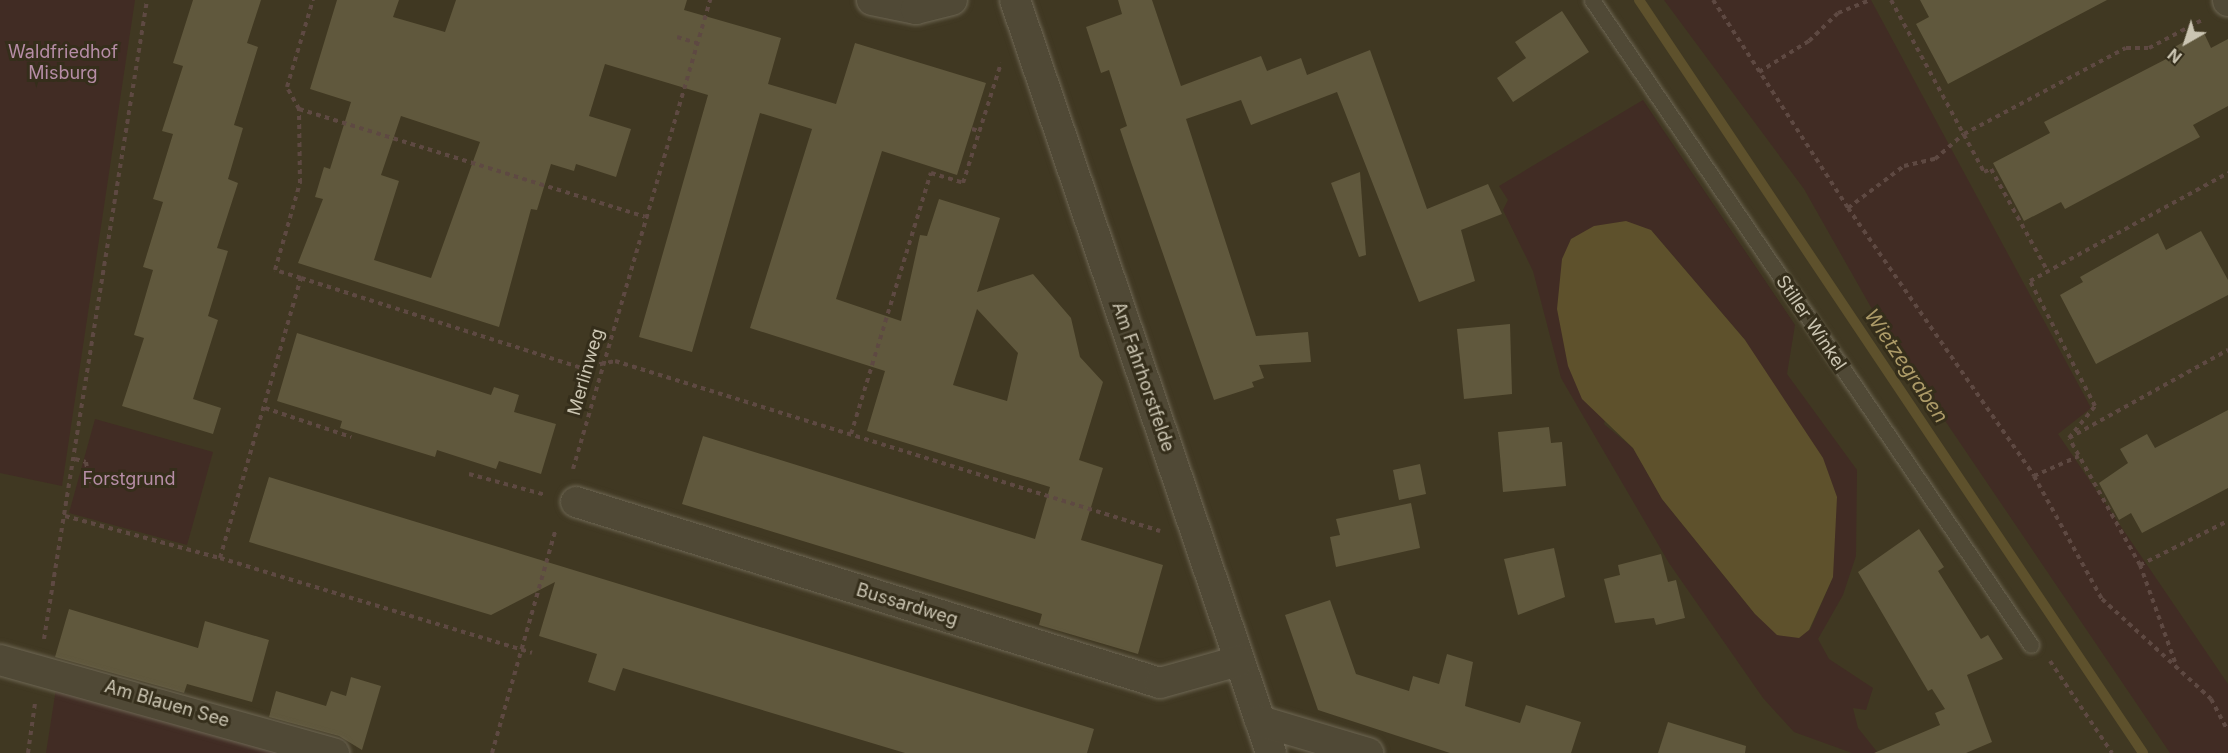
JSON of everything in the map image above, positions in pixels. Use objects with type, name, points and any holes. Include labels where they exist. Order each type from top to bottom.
[{"type":"street","points":[[872,0],[916,9],[952,0]]},
{"type":"street","name":"Am Fahrhorstfelde","points":[[1015,0],[1271,753]]},
{"type":"street","name":"Bussardweg","points":[[570,502],[1160,683],[1239,661]]},
{"type":"street","name":"Am Blauen See","points":[[0,660],[40,666],[334,753]]},
{"type":"street","points":[[1260,721],[1368,753]]},
{"type":"lane","name":"Stiller Winkel","points":[[1592,0],[2031,645]]},
{"type":"path","points":[[28,753],[147,0]]},
{"type":"path","points":[[314,0],[287,87],[299,109],[300,183],[275,270],[582,369],[615,361],[1199,544]]},
{"type":"path","name":"Merlinweg","points":[[492,753],[522,649],[570,502],[602,365],[710,0]]},
{"type":"path","points":[[1713,0],[1848,208],[2034,476],[2102,599],[2175,663],[2211,699],[2228,731]]},
{"type":"path","points":[[1759,72],[1809,41],[1838,13],[1871,0]]},
{"type":"path","points":[[1891,0],[1984,172],[1990,169],[2048,272]]},
{"type":"path","points":[[1848,208],[1904,166],[1935,159],[1964,134],[2126,48],[2149,48],[2221,6]]},
{"type":"path","points":[[676,37],[697,43]]},
{"type":"path","points":[[851,434],[931,173],[963,183],[1005,53]]},
{"type":"path","points":[[299,109],[645,217]]},
{"type":"path","points":[[972,129],[980,131]]},
{"type":"path","points":[[2069,438],[2095,406],[2030,281],[2228,173]]},
{"type":"path","points":[[220,558],[301,278]]},
{"type":"path","points":[[2069,438],[2228,350]]},
{"type":"path","points":[[265,408],[351,437]]},
{"type":"path","points":[[2069,438],[2140,565],[2170,638],[2175,663]]},
{"type":"path","points":[[2034,476],[2079,456]]},
{"type":"path","points":[[75,459],[86,462],[89,481],[114,485]]},
{"type":"path","points":[[468,474],[570,502]]},
{"type":"path","points":[[65,516],[220,558],[532,653]]},
{"type":"path","points":[[2140,565],[2228,521]]},
{"type":"path","points":[[2031,645],[2040,646],[2112,753]]},
{"type":"green space","name":"Waldfriedhof Misburg","points":[[0,0],[135,0],[62,486],[0,473]]},
{"type":"green space","points":[[1664,0],[1871,0],[2091,408],[2058,434],[2228,684],[2228,753],[2170,753],[1885,332],[1804,189]]},
{"type":"green space","points":[[1643,100],[1795,325],[1787,374],[1857,470],[1856,556],[1843,595],[1818,639],[1829,659],[1873,688],[1866,710],[1853,708],[1858,728],[1878,753],[1852,753],[1794,732],[1763,698],[1669,563],[1561,378],[1533,271],[1503,210],[1508,200],[1499,186]],"holes":[[[1651,230],[1745,340],[1833,577],[1810,630],[1755,614],[1662,499],[1633,448],[1604,424]]]},
{"type":"green space","name":"Forstgrund","points":[[95,419],[213,452],[187,545],[69,513]]},
{"type":"green space","points":[[57,682],[286,753],[46,753]]},
{"type":"shaded area","points":[[1626,221],[1651,230],[1745,340],[1823,458],[1837,497],[1833,577],[1809,630],[1799,638],[1777,635],[1755,614],[1662,499],[1633,448],[1582,399],[1568,366],[1557,309],[1562,259],[1571,239],[1594,226]]},
{"type":"building","points":[[193,0],[261,0],[247,43],[258,47],[234,125],[243,128],[228,179],[238,183],[217,248],[228,251],[208,316],[218,320],[193,399],[221,408],[213,434],[122,406],[144,338],[134,335],[153,270],[143,267],[163,202],[153,199],[173,134],[162,131],[183,66],[173,63]]},
{"type":"building","points":[[337,0],[399,0],[393,17],[445,32],[456,0],[687,0],[684,10],[781,38],[768,84],[836,104],[855,43],[986,83],[957,175],[882,151],[836,299],[901,321],[920,235],[927,236],[939,199],[1000,218],[977,292],[1033,274],[1071,318],[1080,357],[1103,382],[1079,460],[1103,468],[1081,540],[1163,565],[1138,654],[1039,625],[1042,614],[682,504],[703,436],[1035,539],[1050,487],[867,431],[885,371],[750,328],[812,129],[760,113],[692,352],[639,337],[708,95],[605,64],[589,116],[631,129],[616,177],[576,164],[574,171],[551,164],[537,210],[531,209],[499,327],[298,263],[323,199],[315,197],[324,167],[330,169],[351,102],[310,89]],"holes":[[[401,116],[480,142],[431,278],[374,260],[399,181],[381,175]],[[977,309],[1018,353],[1007,401],[953,385]]]},
{"type":"building","points":[[1118,0],[1152,0],[1181,86],[1261,56],[1267,71],[1301,58],[1307,75],[1370,50],[1427,209],[1488,184],[1502,214],[1461,230],[1475,281],[1419,302],[1337,92],[1251,125],[1241,100],[1186,119],[1256,336],[1308,332],[1311,362],[1259,365],[1264,378],[1252,382],[1254,387],[1214,400],[1120,129],[1127,126],[1109,70],[1101,73],[1086,27],[1122,14]]},
{"type":"building","points":[[1920,0],[2107,0],[1948,84],[1916,24],[1929,17]]},
{"type":"building","points":[[1562,11],[1589,52],[1513,102],[1497,78],[1526,58],[1515,42]]},
{"type":"building","points":[[2203,31],[2211,48],[2228,39],[2228,106],[2193,125],[2200,137],[2065,209],[2061,202],[2024,221],[1993,163],[2050,133],[2044,122],[2174,55],[2171,49]]},
{"type":"building","points":[[1360,172],[1366,255],[1359,257],[1331,183]]},
{"type":"building","points":[[2201,231],[2228,280],[2228,295],[2096,364],[2060,295],[2083,282],[2080,277],[2158,233],[2166,250]]},
{"type":"building","points":[[1510,324],[1512,394],[1464,399],[1457,329]]},
{"type":"building","points":[[297,333],[491,395],[494,387],[519,395],[514,412],[556,424],[541,474],[499,461],[496,469],[437,450],[435,457],[340,428],[342,421],[277,401]]},
{"type":"building","points":[[2228,410],[2228,488],[2142,533],[2131,513],[2119,520],[2099,483],[2128,463],[2120,449],[2147,434],[2155,448]]},
{"type":"building","points":[[1549,427],[1551,443],[1562,442],[1566,486],[1503,492],[1498,432]]},
{"type":"building","points":[[1420,464],[1426,494],[1399,500],[1393,470]]},
{"type":"building","points":[[269,477],[1094,729],[1087,753],[905,753],[623,668],[615,691],[588,682],[597,654],[539,636],[555,582],[491,615],[249,542]]},
{"type":"building","points":[[1411,503],[1420,548],[1336,567],[1330,537],[1340,535],[1336,519]]},
{"type":"building","points":[[1919,529],[1944,567],[1938,571],[1981,639],[1988,635],[2003,659],[1967,675],[1992,742],[1966,753],[1874,753],[1940,725],[1935,713],[1945,709],[1932,689],[1928,691],[1858,572]]},
{"type":"building","points":[[1554,548],[1565,597],[1518,615],[1504,559]]},
{"type":"building","points":[[1661,554],[1668,582],[1676,580],[1685,618],[1656,625],[1654,618],[1615,623],[1604,579],[1620,575],[1618,565]]},
{"type":"building","points":[[1330,600],[1356,674],[1409,691],[1413,676],[1439,684],[1447,654],[1473,662],[1465,706],[1520,723],[1526,705],[1581,722],[1571,753],[1450,753],[1318,710],[1285,615]]},
{"type":"building","points":[[69,609],[198,648],[205,621],[269,640],[252,702],[187,684],[184,693],[55,657]]},
{"type":"building","points":[[351,677],[381,686],[362,750],[339,736],[269,717],[276,691],[326,706],[331,691],[346,696]]},
{"type":"building","points":[[1668,722],[1746,746],[1745,753],[1658,753]]},
{"type":"waterway","name":"Wietzegraben","points":[[1639,0],[2143,753]]}]
